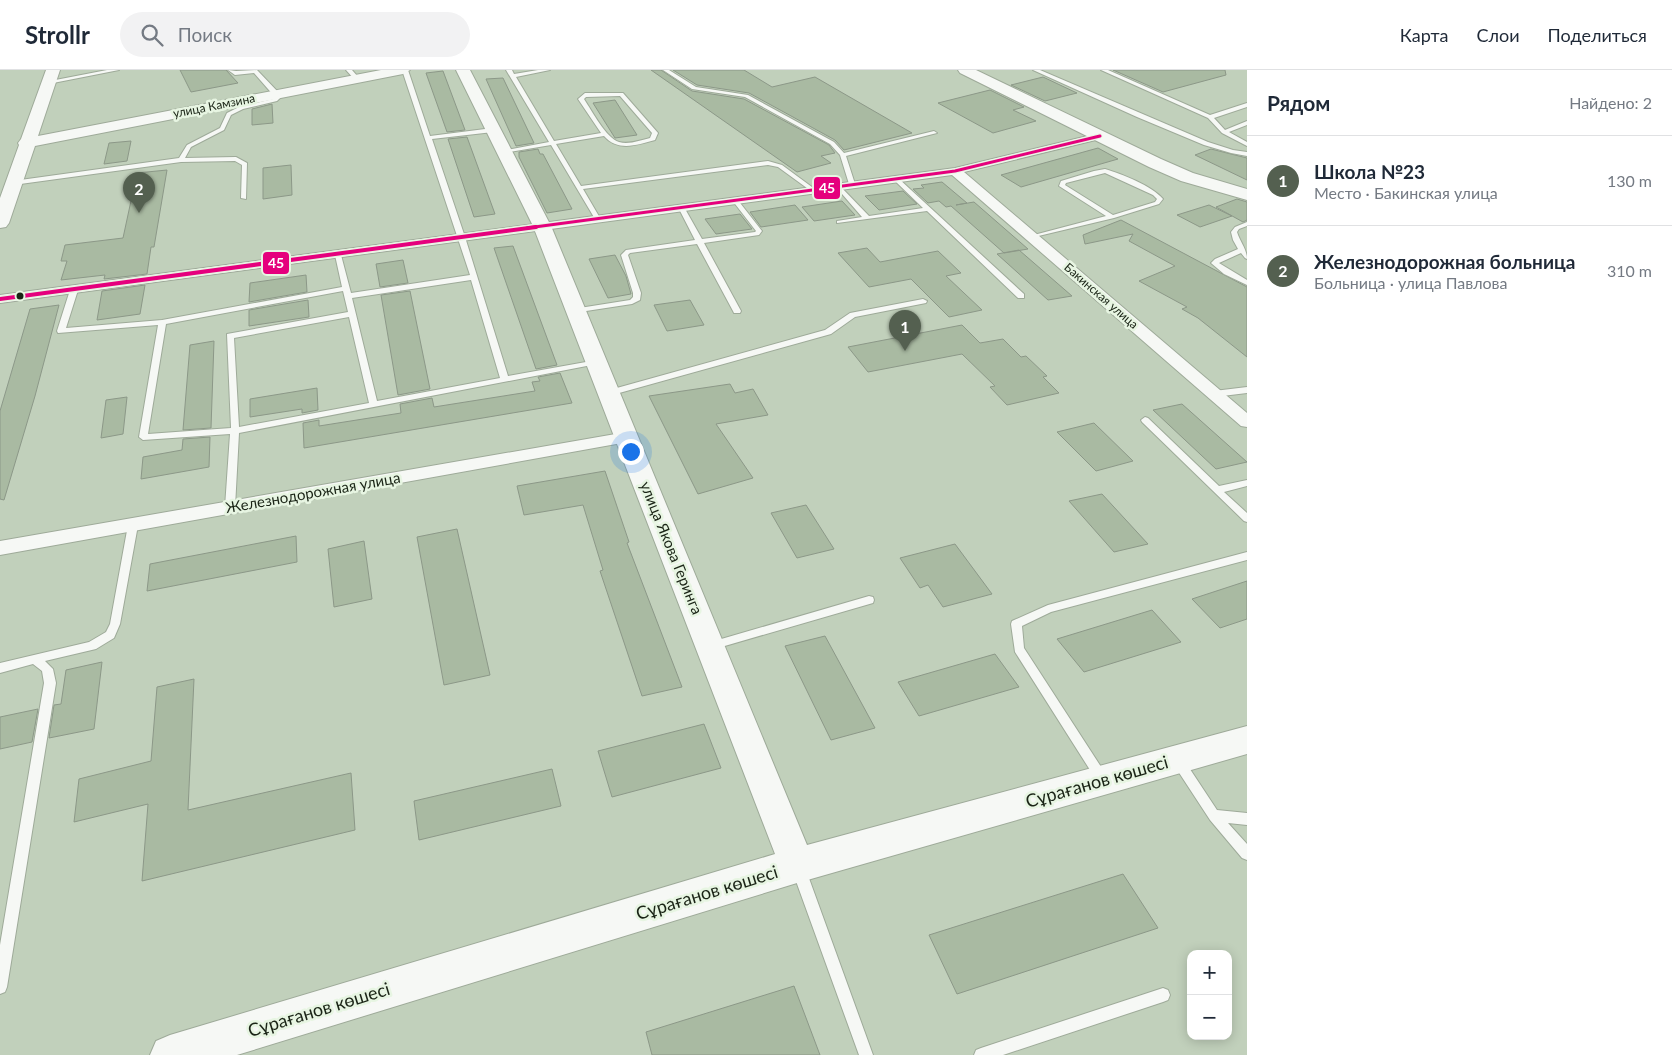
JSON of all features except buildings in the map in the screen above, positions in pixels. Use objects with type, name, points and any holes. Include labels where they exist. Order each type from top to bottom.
[{"type":"street","name":"улица Камзина","points":[[26,143],[278,94],[353,74],[404,70]]},
{"type":"street","name":"улица Якова Геринга","points":[[463,70],[542,226],[798,865]]},
{"type":"street","points":[[965,70],[1187,177],[1247,195]]},
{"type":"street","points":[[0,223],[26,143],[51,76]]},
{"type":"street","points":[[0,299],[955,171],[1100,136]]},
{"type":"street","name":"Бакинская улица","points":[[955,171],[1247,422]]},
{"type":"street","name":"Железнодорожная улица","points":[[0,548],[626,437]]},
{"type":"street","name":"Сұрағанов көшесі","points":[[170,1055],[798,865],[1247,740]]},
{"type":"lane","points":[[51,76],[116,70]]},
{"type":"lane","points":[[182,160],[189,146],[222,129],[229,114],[241,108],[278,98],[278,94],[255,71],[235,73],[231,70]]},
{"type":"lane","points":[[404,70],[462,237],[505,380]]},
{"type":"lane","points":[[509,70],[597,218]]},
{"type":"lane","points":[[513,76],[547,70]]},
{"type":"lane","points":[[666,70],[694,88],[746,96],[832,143],[843,155],[852,184]]},
{"type":"lane","points":[[1036,70],[1139,116],[1154,120],[1230,153],[1247,154]]},
{"type":"lane","points":[[1104,70],[1210,117],[1224,132],[1247,144]]},
{"type":"lane","points":[[622,94],[655,133],[653,139],[622,145],[611,142],[605,134],[581,99],[586,95],[622,94]]},
{"type":"lane","points":[[1210,117],[1247,105]]},
{"type":"lane","points":[[1224,132],[1247,123]]},
{"type":"lane","points":[[843,155],[934,133]]},
{"type":"lane","points":[[428,138],[553,144],[605,134]]},
{"type":"lane","points":[[13,183],[182,160],[236,159],[245,164],[244,198]]},
{"type":"lane","points":[[579,188],[768,163],[780,166],[813,190]]},
{"type":"lane","points":[[1032,237],[1112,217],[1157,203],[1160,199],[1155,194],[1105,171],[1063,182],[1062,186],[1068,191],[1112,217]]},
{"type":"lane","points":[[896,178],[1021,296]]},
{"type":"lane","points":[[838,186],[867,218]]},
{"type":"lane","points":[[576,311],[632,302],[637,298],[638,294],[624,255],[628,251],[757,234],[759,231],[735,200]]},
{"type":"lane","points":[[681,207],[737,311]]},
{"type":"lane","points":[[839,222],[928,209]]},
{"type":"lane","points":[[1247,224],[1234,232],[1241,250],[1247,257]]},
{"type":"lane","points":[[1241,250],[1217,260],[1215,263],[1247,283]]},
{"type":"lane","points":[[338,255],[374,405]]},
{"type":"lane","points":[[74,290],[61,331],[162,322],[347,292],[474,277]]},
{"type":"lane","points":[[609,393],[828,332],[853,316],[923,301]]},
{"type":"lane","points":[[230,507],[234,431],[230,336],[352,314]]},
{"type":"lane","points":[[162,322],[143,437],[234,431],[597,362]]},
{"type":"lane","points":[[1214,394],[1247,390]]},
{"type":"lane","points":[[1145,420],[1247,519]]},
{"type":"lane","points":[[1217,490],[1247,483]]},
{"type":"lane","points":[[0,668],[92,646],[110,635],[115,624],[132,524]]},
{"type":"lane","points":[[1103,780],[1019,649],[1016,624],[1048,609],[1247,556]]},
{"type":"lane","points":[[710,646],[869,600]]},
{"type":"lane","points":[[0,987],[50,683],[47,669],[35,659]]},
{"type":"lane","points":[[1177,760],[1214,816],[1247,854]]},
{"type":"lane","points":[[1214,816],[1247,820]]},
{"type":"lane","points":[[798,865],[866,1055]]},
{"type":"lane","points":[[981,1055],[1163,995]]},
{"type":"transit line","name":"45","points":[[0,299],[955,171],[1100,136]]},
{"type":"place","name":"Железнодорожная больница","points":[[139,213]]},
{"type":"place","name":"Школа №23","points":[[905,351]]}]
